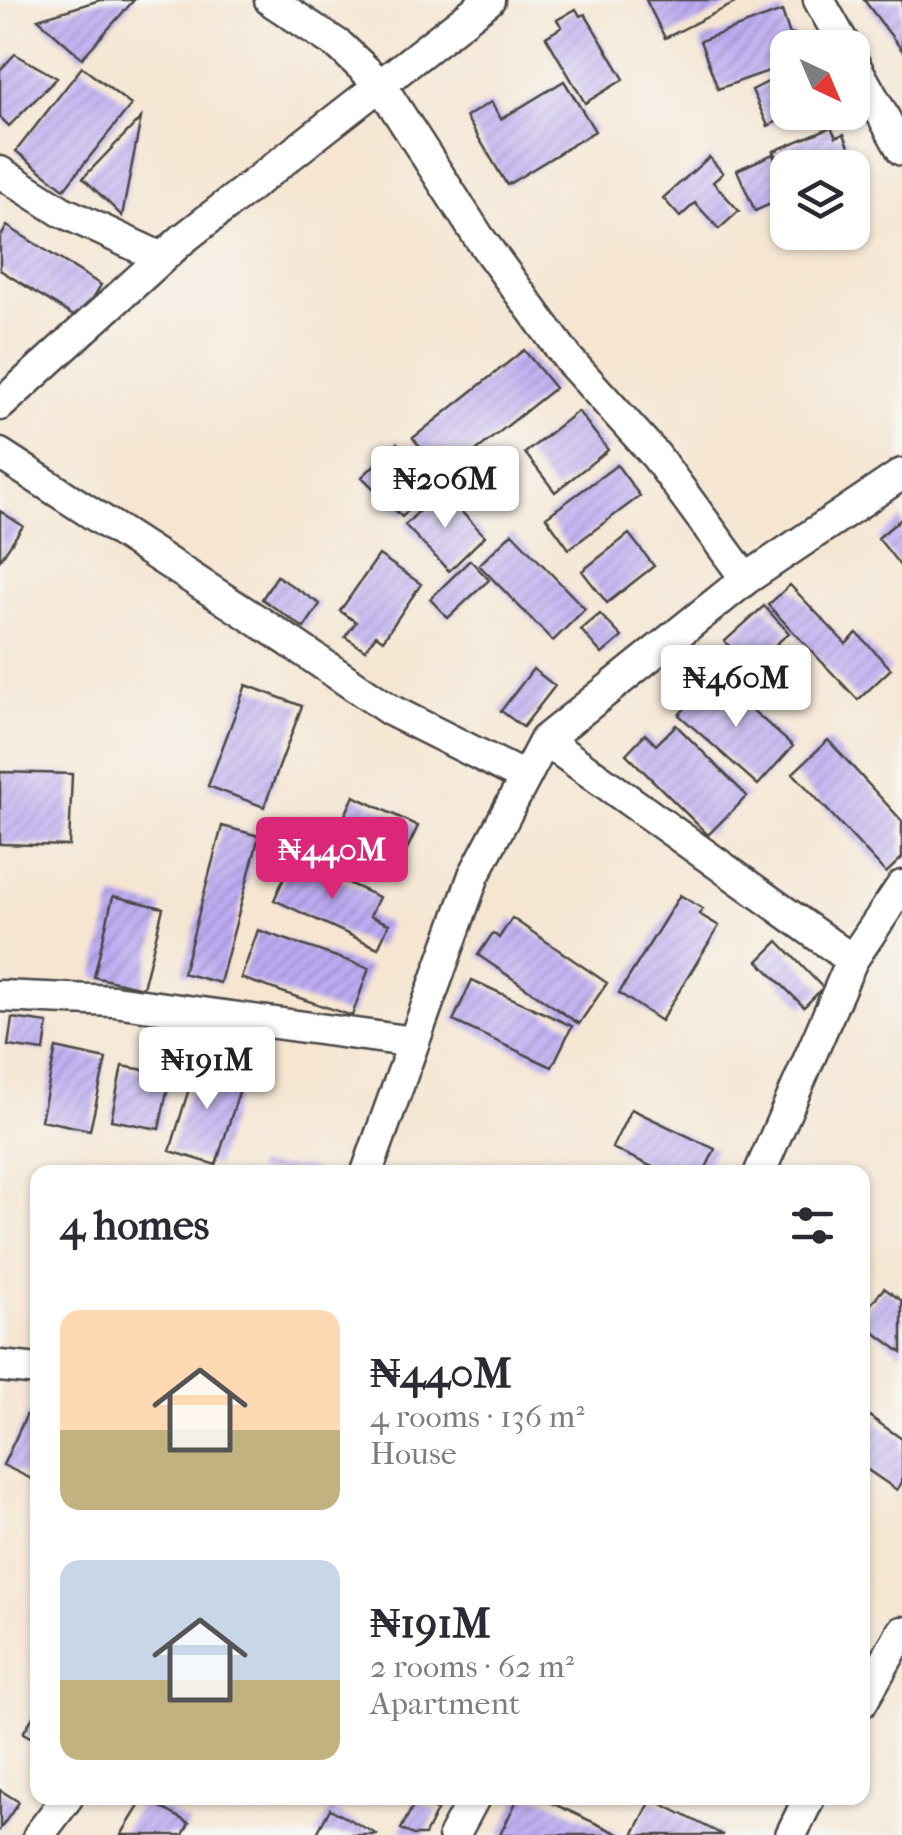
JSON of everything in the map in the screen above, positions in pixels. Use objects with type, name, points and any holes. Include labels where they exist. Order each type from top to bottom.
[{"type":"street","points":[[270,0],[340,46],[380,84],[478,236],[569,360],[656,456],[746,578]]},
{"type":"street","points":[[0,405],[162,258],[490,0]]},
{"type":"street","points":[[820,0],[836,30]]},
{"type":"street","points":[[870,92],[902,150]]},
{"type":"street","points":[[0,172],[60,211],[162,258]]},
{"type":"street","points":[[0,454],[289,640],[390,710],[524,776]]},
{"type":"street","points":[[370,1165],[474,876],[546,740],[746,578],[902,474]]},
{"type":"street","points":[[546,740],[852,960]]},
{"type":"street","points":[[763,1165],[852,960],[902,886]]},
{"type":"street","points":[[0,996],[114,1001],[414,1042]]},
{"type":"street","points":[[0,1366],[30,1369]]},
{"type":"street","points":[[870,1688],[902,1632]]},
{"type":"street","points":[[39,1835],[62,1805]]},
{"type":"street","points":[[454,1835],[470,1805]]},
{"type":"street","points":[[791,1835],[806,1805]]},
{"type":"building","points":[[100,0],[134,0],[82,58],[38,19]]},
{"type":"building","points":[[646,0],[741,0],[665,38]]},
{"type":"building","points":[[864,0],[902,0],[902,50]]},
{"type":"building","points":[[576,9],[580,16],[585,14],[624,79],[585,103],[546,37],[562,27],[557,20]]},
{"type":"building","points":[[782,11],[788,30],[770,30],[770,70],[718,89],[700,41]]},
{"type":"building","points":[[15,54],[57,78],[9,126],[0,117],[0,70]]},
{"type":"building","points":[[82,67],[131,105],[64,189],[16,151]]},
{"type":"building","points":[[564,81],[595,131],[507,185],[466,117],[491,102],[501,119]]},
{"type":"building","points":[[770,81],[768,126],[752,90]]},
{"type":"building","points":[[141,118],[122,216],[83,178]]},
{"type":"building","points":[[832,130],[836,137],[844,134],[851,150],[776,150]]},
{"type":"building","points":[[770,155],[770,204],[755,211],[737,170]]},
{"type":"building","points":[[709,157],[723,173],[713,182],[739,211],[719,229],[695,203],[680,217],[663,198]]},
{"type":"building","points":[[7,226],[101,285],[80,320],[0,270],[0,238]]},
{"type":"building","points":[[524,350],[555,388],[443,477],[413,438]]},
{"type":"building","points":[[578,411],[608,450],[555,492],[525,453]]},
{"type":"building","points":[[397,443],[436,482],[402,517],[362,477]]},
{"type":"building","points":[[617,465],[640,496],[569,549],[546,517]]},
{"type":"building","points":[[440,490],[485,536],[449,571],[405,525]]},
{"type":"building","points":[[0,511],[23,526],[0,560]]},
{"type":"building","points":[[902,518],[902,568],[878,538]]},
{"type":"building","points":[[512,533],[585,609],[553,641],[479,565]]},
{"type":"building","points":[[629,534],[654,566],[607,603],[582,571]]},
{"type":"building","points":[[379,555],[421,584],[383,640],[376,635],[365,650],[345,637],[356,622],[340,611]]},
{"type":"building","points":[[470,560],[489,580],[448,618],[430,599]]},
{"type":"building","points":[[277,576],[320,604],[304,628],[262,599]]},
{"type":"building","points":[[790,585],[846,644],[857,633],[891,669],[858,700],[768,605]]},
{"type":"building","points":[[764,606],[789,633],[749,668],[725,641]]},
{"type":"building","points":[[600,614],[622,637],[602,654],[581,630]]},
{"type":"building","points":[[533,669],[555,686],[523,727],[501,711]]},
{"type":"building","points":[[714,676],[793,746],[758,785],[679,715]]},
{"type":"building","points":[[246,685],[302,706],[264,807],[208,786]]},
{"type":"building","points":[[676,725],[747,796],[708,835],[626,754],[645,734],[656,745]]},
{"type":"building","points":[[828,740],[902,821],[902,858],[886,873],[793,773]]},
{"type":"building","points":[[0,772],[72,774],[69,846],[0,844]]},
{"type":"building","points":[[354,796],[418,826],[398,868],[334,839]]},
{"type":"building","points":[[222,826],[259,836],[220,983],[183,973]]},
{"type":"building","points":[[293,858],[379,897],[370,916],[389,924],[378,948],[274,900]]},
{"type":"building","points":[[680,895],[703,909],[699,914],[719,926],[661,1021],[619,993]]},
{"type":"building","points":[[113,896],[163,908],[143,988],[94,977]]},
{"type":"building","points":[[512,918],[607,983],[579,1024],[478,955],[493,933],[499,938]]},
{"type":"building","points":[[258,930],[369,968],[352,1016],[241,978]]},
{"type":"building","points":[[778,941],[823,988],[804,1007],[758,961]]},
{"type":"building","points":[[472,980],[572,1026],[552,1067],[453,1021]]},
{"type":"building","points":[[12,1018],[48,1023],[44,1051],[8,1046]]},
{"type":"building","points":[[56,1048],[106,1059],[90,1130],[41,1120]]},
{"type":"building","points":[[153,1055],[174,1059],[159,1129],[111,1120],[122,1066],[150,1071]]},
{"type":"building","points":[[198,1059],[245,1073],[216,1165],[170,1151]]},
{"type":"building","points":[[631,1109],[715,1149],[707,1165],[648,1165],[612,1148]]},
{"type":"building","points":[[884,1288],[902,1301],[902,1353],[870,1329],[870,1305]]},
{"type":"building","points":[[27,1414],[30,1415],[30,1478],[3,1465]]},
{"type":"building","points":[[870,1417],[902,1439],[902,1482],[897,1490],[870,1471]]},
{"type":"building","points":[[0,1790],[19,1802],[0,1829]]},
{"type":"building","points":[[140,1805],[157,1805],[189,1823],[183,1835],[121,1835]]},
{"type":"building","points":[[413,1805],[437,1811],[425,1835],[401,1829]]},
{"type":"building","points":[[515,1805],[556,1805],[621,1835],[500,1835]]},
{"type":"building","points":[[649,1805],[664,1805],[723,1835],[633,1835]]},
{"type":"building","points":[[330,1809],[378,1835],[316,1835]]}]
